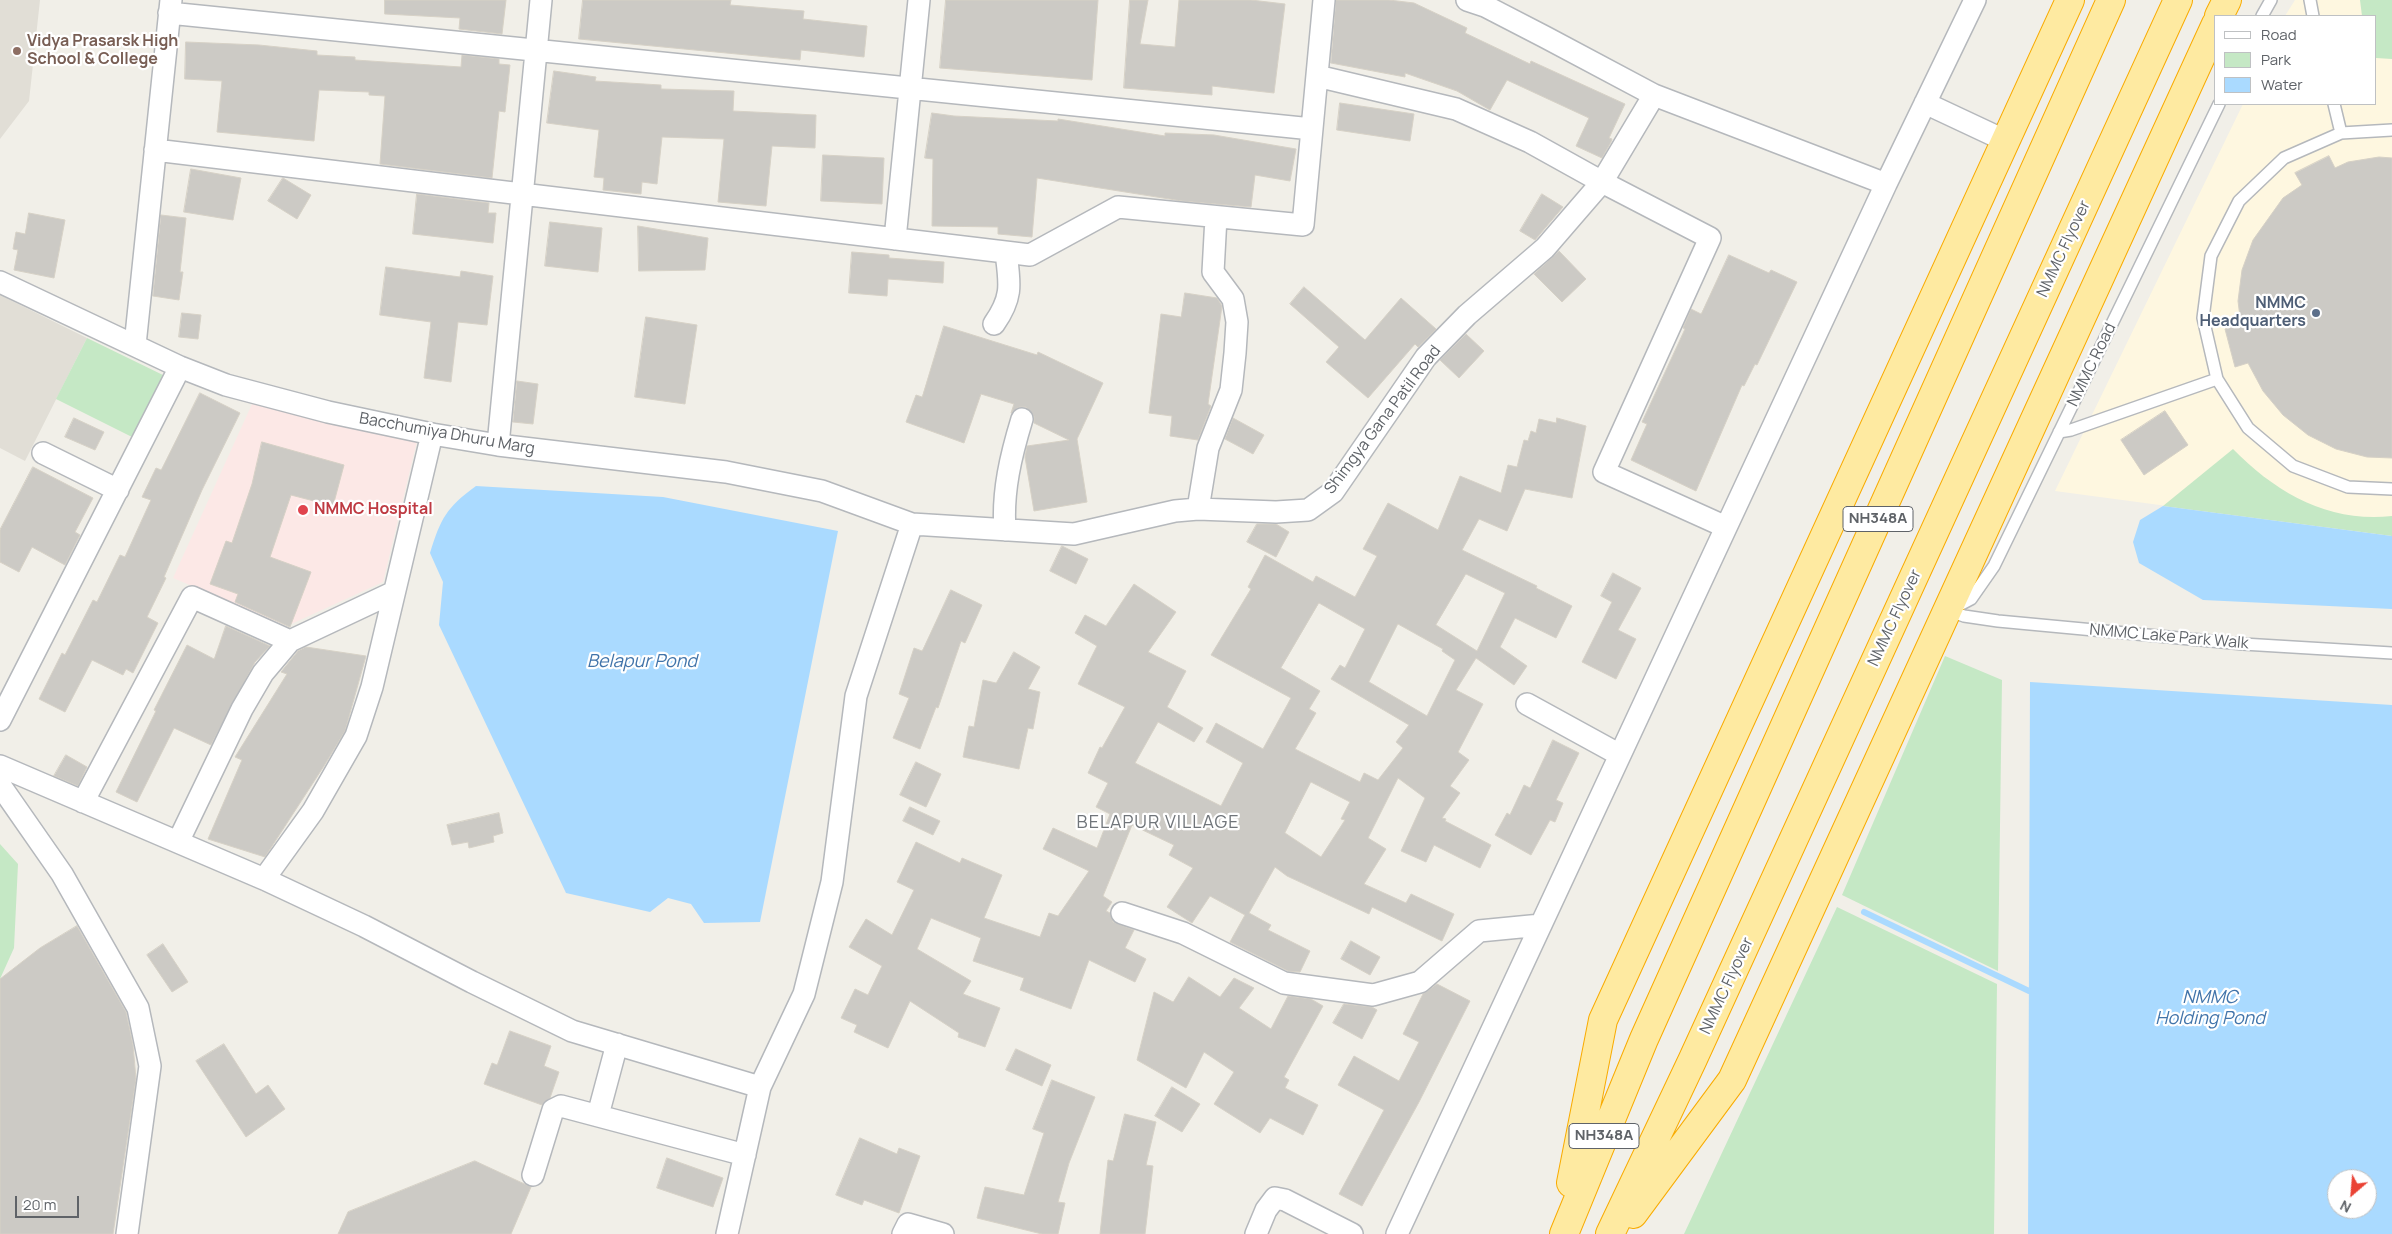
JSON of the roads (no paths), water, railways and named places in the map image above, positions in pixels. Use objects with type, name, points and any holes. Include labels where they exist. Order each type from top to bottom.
[{"type":"highway","points":[[1562,1234],[1603,1020],[2070,0]]},
{"type":"highway","name":"NH348A","points":[[1562,1234],[1644,1039],[2111,0]]},
{"type":"highway","name":"NMMC Flyover","points":[[1610,1234],[1692,1061],[2178,0]]},
{"type":"highway","points":[[2220,15],[2227,0]]},
{"type":"highway","points":[[1618,1234],[1732,1080],[2214,28]]},
{"type":"street","points":[[498,445],[540,0]]},
{"type":"street","points":[[895,239],[919,0]]},
{"type":"street","points":[[155,150],[1030,255],[1118,207],[1303,225],[1324,0]]},
{"type":"street","points":[[1466,0],[1484,6],[1537,32],[1654,95],[1886,184]]},
{"type":"street","points":[[1397,1234],[1886,184],[1975,0]]},
{"type":"street","points":[[135,346],[170,7],[536,51],[1312,129]]},
{"type":"street","points":[[1317,76],[1456,109],[1530,142],[1710,238],[1604,472],[1726,528]]},
{"type":"street","name":"Shimgya Gana Patil Road","points":[[912,524],[1074,534],[1175,511],[1198,509],[1276,512],[1308,510],[1333,492],[1426,357],[1467,316],[1545,248],[1602,182],[1654,95]]},
{"type":"street","points":[[1925,103],[2006,141]]},
{"type":"street","points":[[1198,509],[1208,448],[1231,390],[1237,322],[1233,299],[1213,272],[1216,216]]},
{"type":"street","points":[[994,324],[1006,306],[1009,274],[1006,253]]},
{"type":"street","name":"Bacchumiya Dhuru Marg","points":[[0,282],[180,367],[235,388],[328,412],[432,434],[498,445],[726,472],[822,490],[912,524]]},
{"type":"street","points":[[0,720],[180,367]]},
{"type":"street","points":[[1005,530],[1003,502],[1022,419]]},
{"type":"street","points":[[264,879],[313,811],[356,736],[372,687],[432,434]]},
{"type":"street","points":[[43,453],[118,490]]},
{"type":"street","points":[[727,1234],[760,1087],[804,994],[832,882],[856,696],[912,524]]},
{"type":"street","points":[[178,842],[242,709],[263,673],[290,641],[394,592]]},
{"type":"street","points":[[83,802],[192,597],[290,641]]},
{"type":"street","points":[[1527,704],[1620,755]]},
{"type":"street","points":[[0,766],[264,879],[364,926],[572,1031],[760,1087]]},
{"type":"street","points":[[0,785],[62,874],[138,1008],[150,1066],[127,1234]]},
{"type":"street","points":[[1122,913],[1183,933],[1284,983],[1373,995],[1420,982],[1479,931],[1541,925]]},
{"type":"street","points":[[598,1115],[617,1044]]},
{"type":"street","points":[[533,1175],[553,1110],[561,1106],[745,1155]]},
{"type":"street","points":[[1256,1234],[1266,1210],[1275,1198],[1285,1200],[1352,1234]]},
{"type":"street","points":[[903,1234],[908,1224],[943,1234]]},
{"type":"lane","points":[[2263,15],[2271,0]]},
{"type":"lane","points":[[2310,0],[2313,15]]},
{"type":"lane","name":"NMMC Road","points":[[1947,610],[1971,599],[1984,582],[2219,105]]},
{"type":"lane","points":[[2334,105],[2342,134]]},
{"type":"lane","points":[[2392,130],[2342,134],[2284,158],[2239,200],[2210,256],[2203,318],[2217,378],[2248,428],[2293,466],[2348,487],[2392,489]]},
{"type":"lane","points":[[2059,432],[2072,430],[2217,378]]},
{"type":"lane","name":"NMMC Lake Park Walk","points":[[1947,610],[1964,616],[2008,622],[2242,644],[2392,653]]},
{"type":"water","name":"Belapur Pond","points":[[476,486],[663,497],[838,531],[760,922],[704,923],[691,904],[668,898],[650,912],[566,893],[439,625],[443,582],[430,553],[441,522],[451,508]]},
{"type":"water","points":[[2163,506],[2392,536],[2392,609],[2203,600],[2139,563],[2133,542],[2140,520]]},
{"type":"water","name":"NMMC Holding Pond","points":[[2030,682],[2392,705],[2392,1234],[2028,1234]]},
{"type":"waterway","points":[[1864,912],[2029,991]]},
{"type":"place","name":"Vidya Prasarsk High School & College","points":[[17,51]]},
{"type":"place","name":"NMMC Headquarters","points":[[2316,313]]},
{"type":"place","name":"NMMC Hospital","points":[[303,510]]},
{"type":"district","name":"BELAPUR VILLAGE","points":[[1158,823]]}]
